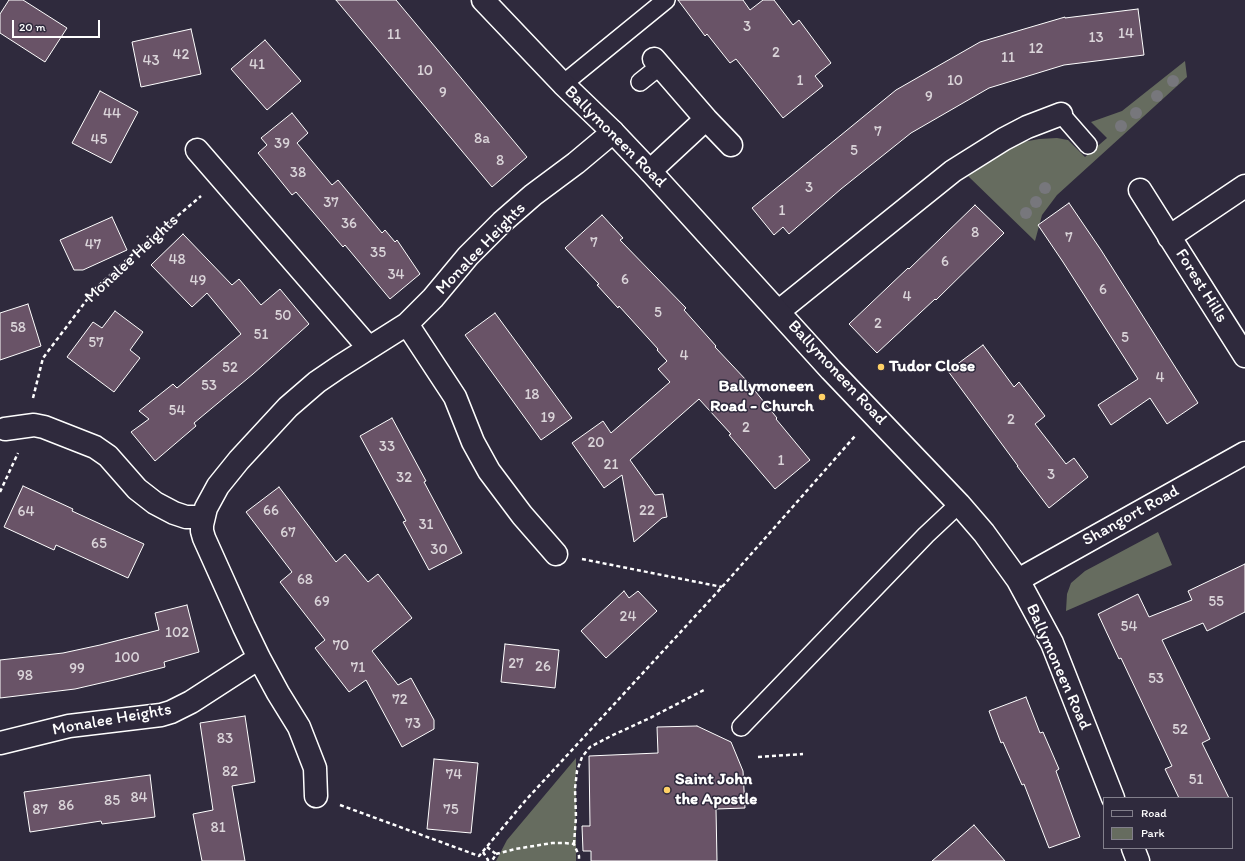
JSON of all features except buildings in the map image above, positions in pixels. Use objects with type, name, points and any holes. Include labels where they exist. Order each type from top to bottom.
[{"type":"street","name":"Ballymoneen Road","points":[[484,0],[563,84],[613,132],[650,171],[779,311],[831,370],[874,413],[984,533],[1018,580],[1052,643],[1113,797]]},
{"type":"street","points":[[657,62],[706,119],[731,145]]},
{"type":"street","points":[[779,311],[953,171],[1004,139],[1027,127],[1061,114]]},
{"type":"street","points":[[650,171],[706,119]]},
{"type":"street","name":"Monalee Heights","points":[[316,796],[315,768],[305,740],[259,658],[207,546],[202,531],[203,517],[206,508],[218,486],[279,415],[317,382],[407,324],[433,298],[468,256],[502,222],[533,195],[576,163],[613,132]]},
{"type":"street","points":[[197,150],[369,348]]},
{"type":"street","name":"Forest Hills","points":[[1169,237],[1245,186]]},
{"type":"street","name":"Forest Hills","points":[[1140,190],[1245,356]]},
{"type":"street","points":[[407,324],[455,397],[473,442],[489,471],[522,515],[556,554]]},
{"type":"street","points":[[5,429],[34,425],[44,427],[95,447],[108,456],[137,489],[155,503],[174,513],[186,516],[203,517]]},
{"type":"street","name":"Shangort Road","points":[[1018,580],[1245,453]]},
{"type":"street","name":"Monalee Heights","points":[[0,743],[69,726],[160,715],[171,712],[191,702],[259,658]]},
{"type":"street","points":[[1133,849],[1138,861]]},
{"type":"lane","points":[[563,84],[666,0]]},
{"type":"lane","points":[[640,82],[657,62]]},
{"type":"lane","points":[[1061,114],[1088,145]]},
{"type":"lane","points":[[741,727],[926,535],[959,504]]},
{"type":"path","name":"Monalee Heights","points":[[35,391],[42,358],[95,288],[222,178]]},
{"type":"path","points":[[316,796],[479,856],[525,800],[722,587],[856,435]]},
{"type":"path","points":[[556,554],[722,587]]},
{"type":"path","points":[[579,861],[579,856],[574,844],[576,817],[575,789],[577,771],[582,757],[590,747],[704,690]]},
{"type":"path","points":[[758,757],[802,754]]},
{"type":"path","points":[[492,861],[496,854],[515,849],[552,843],[574,844]]},
{"type":"path","points":[[487,847],[496,854]]},
{"type":"path","points":[[483,852],[488,861]]},
{"type":"green space","points":[[1185,61],[1187,77],[1057,195],[1042,215],[1035,241],[968,176],[1004,150],[1023,142],[1039,139],[1057,138],[1068,140],[1085,157],[1107,138],[1091,122],[1122,111]]},
{"type":"green space","points":[[1158,532],[1172,565],[1066,611],[1067,594],[1071,583],[1085,571]]},
{"type":"green space","points":[[576,758],[576,861],[496,861],[507,840]]},
{"type":"place","name":"Tudor Close","points":[[881,367]]},
{"type":"place","name":"Ballymoneen Road - Church","points":[[822,397]]},
{"type":"place","name":"Saint John the Apostle","points":[[667,790]]}]
